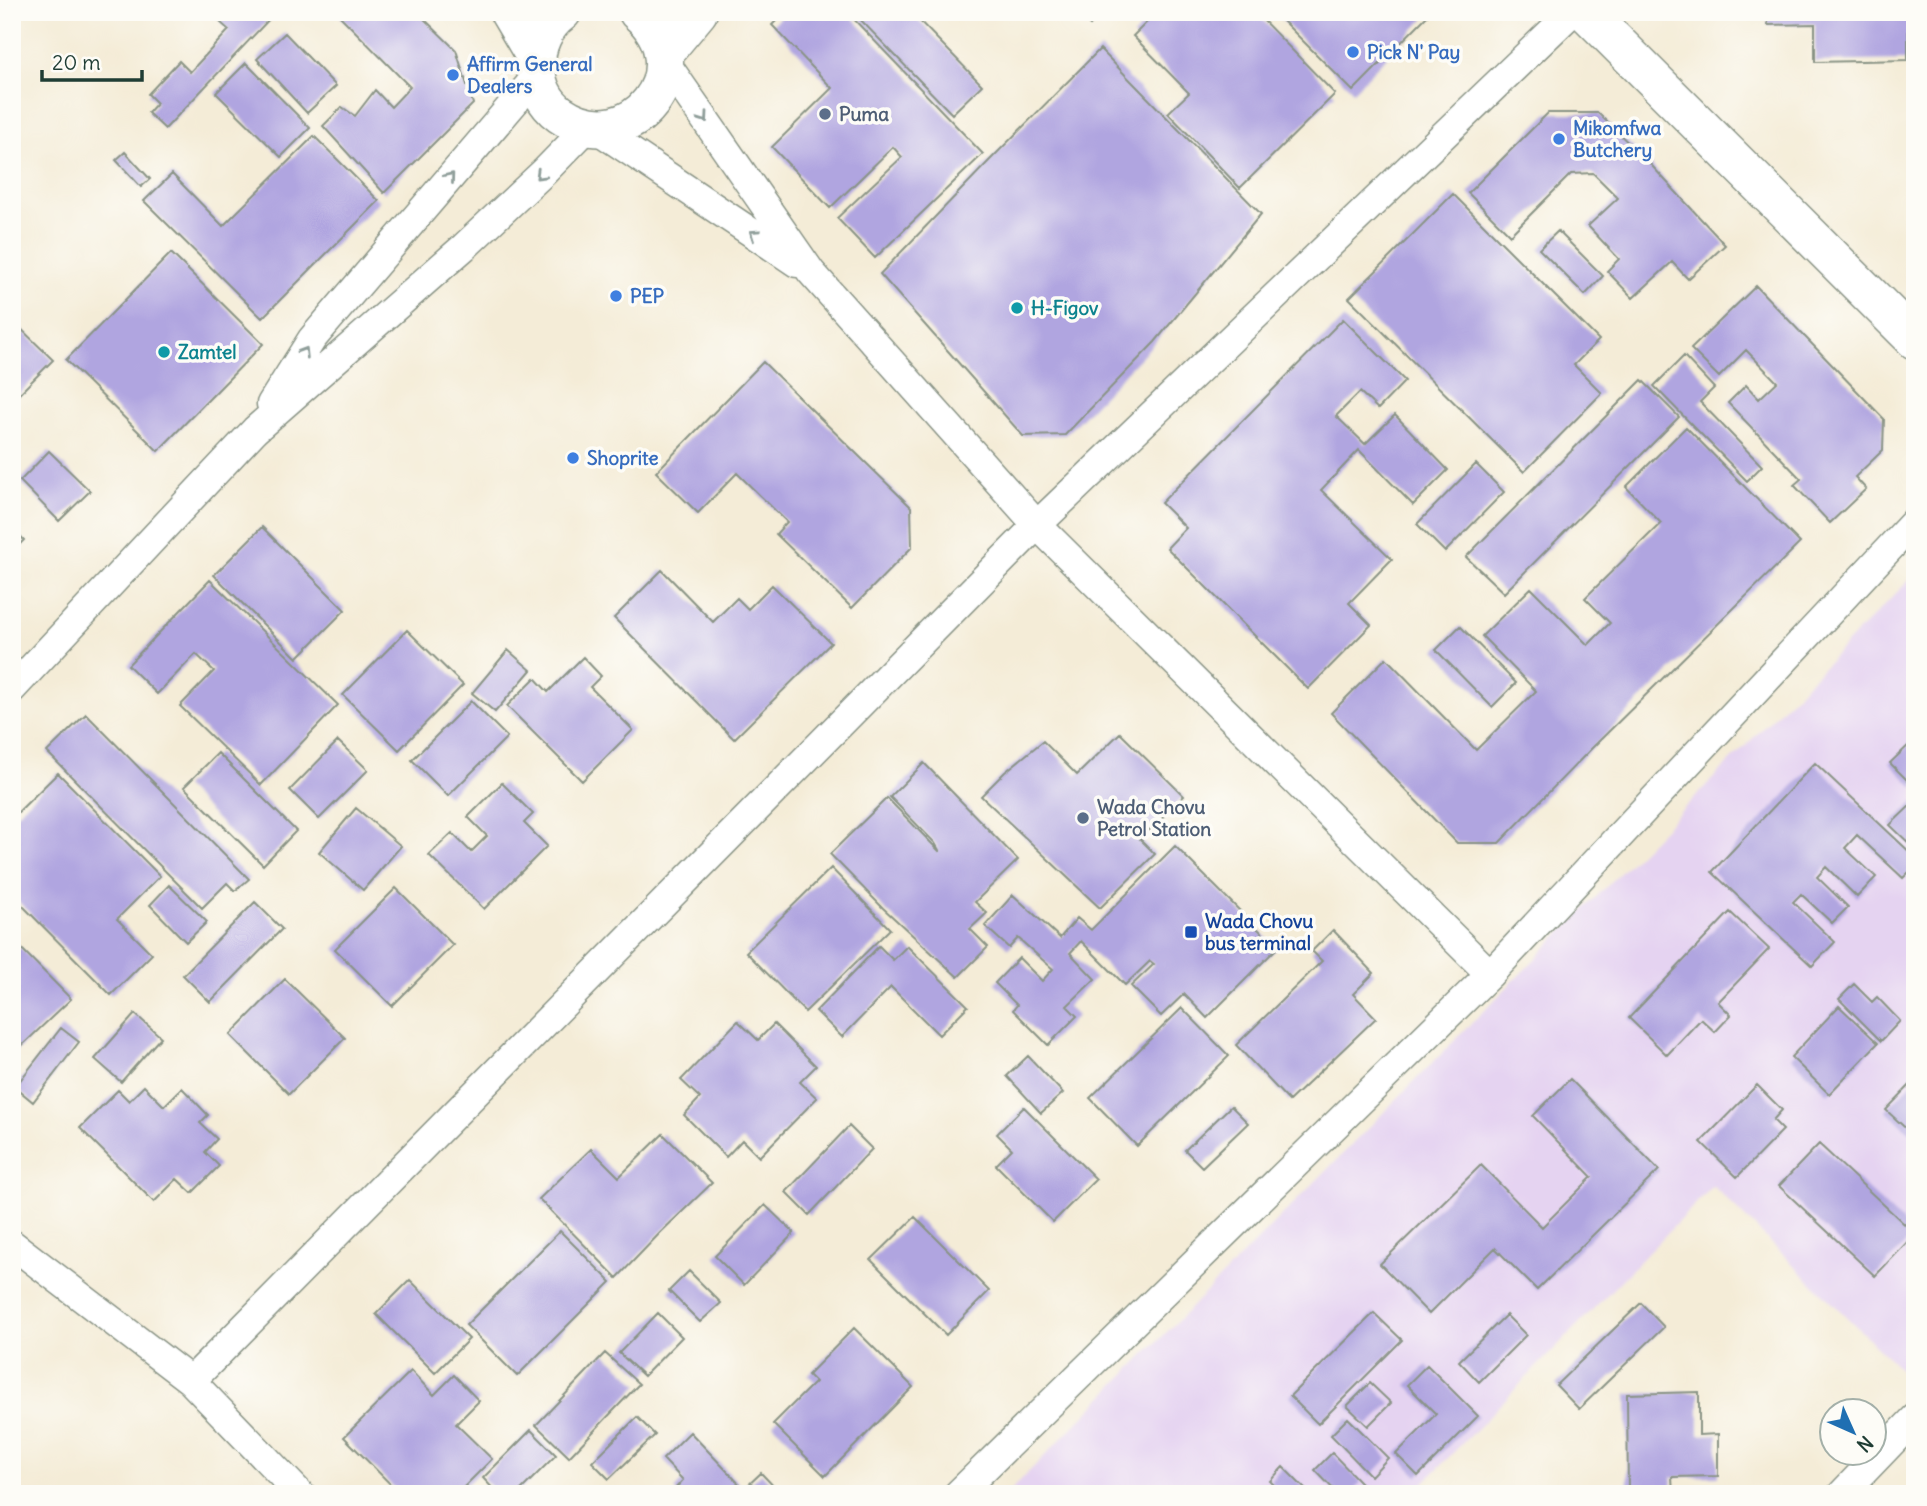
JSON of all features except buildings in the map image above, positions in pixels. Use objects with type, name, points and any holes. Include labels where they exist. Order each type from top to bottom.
[{"type":"main road","points":[[509,12],[536,67],[544,97],[570,121],[592,128],[618,126],[637,117],[652,102],[662,83],[664,58],[659,38],[650,22],[638,12]]},
{"type":"main road","points":[[536,67],[542,35],[562,12]]},
{"type":"main road","points":[[664,58],[698,12]]},
{"type":"main road","points":[[1586,12],[1915,340]]},
{"type":"street","points":[[191,1381],[1037,525],[1572,12]]},
{"type":"street","points":[[664,58],[811,272],[1037,525],[1490,974]]},
{"type":"street","points":[[254,430],[312,339],[536,67]]},
{"type":"street","points":[[12,688],[254,430],[464,247],[592,128],[811,272]]},
{"type":"street","points":[[958,1494],[1490,974],[1915,521]]},
{"type":"street","points":[[12,1244],[191,1381],[300,1494]]},
{"type":"street","points":[[1842,1494],[1915,1418]]},
{"type":"shaded area","points":[[1915,574],[1915,1378],[1912,1381],[1713,1186],[1413,1494],[1007,1494]]},
{"type":"place","name":"Pick N' Pay","points":[[1353,52]]},
{"type":"place","name":"Affirm General Dealers","points":[[453,75]]},
{"type":"place","name":"Puma","points":[[825,114]]},
{"type":"place","name":"Mikomfwa Butchery","points":[[1559,139]]},
{"type":"place","name":"PEP","points":[[616,296]]},
{"type":"place","name":"H-Figov","points":[[1017,308]]},
{"type":"place","name":"Zamtel","points":[[164,352]]},
{"type":"place","name":"Shoprite","points":[[573,458]]},
{"type":"place","name":"Wada Chovu Petrol Station","points":[[1083,818]]},
{"type":"place","name":"Wada Chovu bus terminal","points":[[1191,932]]}]
